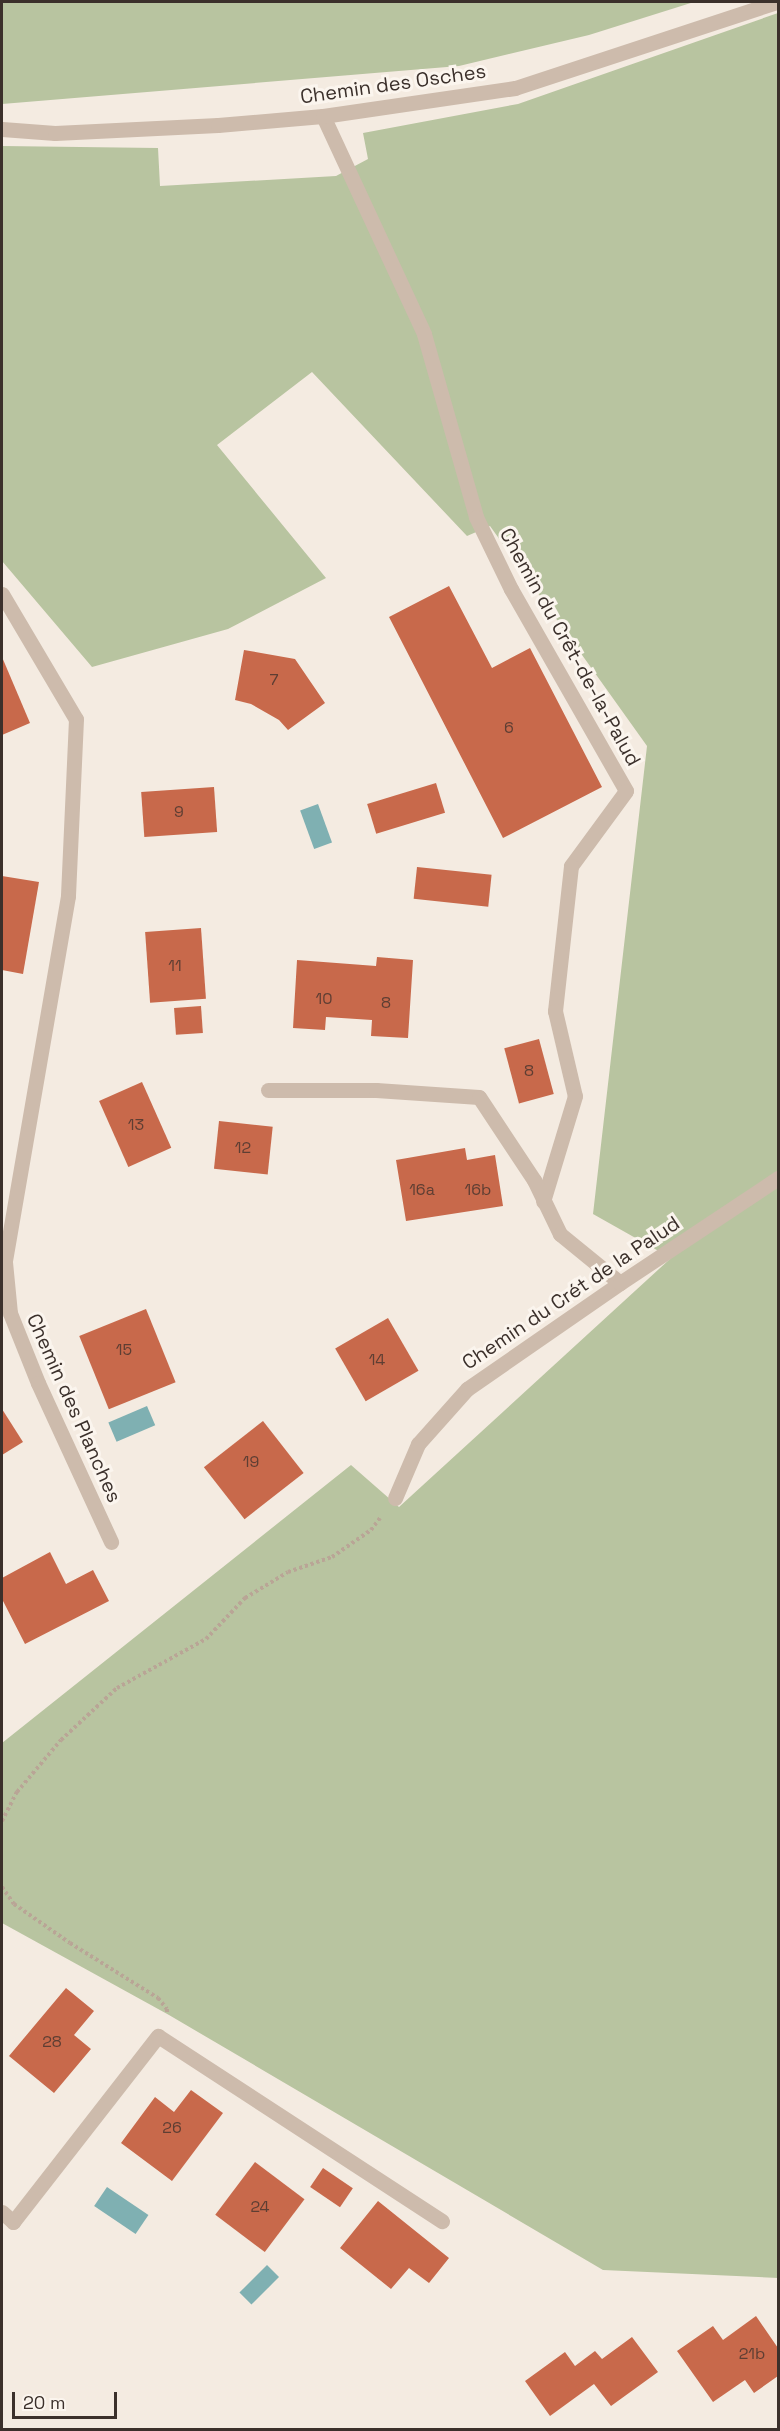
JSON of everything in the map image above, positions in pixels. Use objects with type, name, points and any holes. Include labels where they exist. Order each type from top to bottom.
[{"type":"street","name":"Chemin des Osches","points":[[2,129],[55,133],[120,132],[323,116],[515,88],[776,2]]},
{"type":"street","name":"Chemin du Crêt-de-la-Palud","points":[[323,116],[424,334],[476,517],[511,589],[626,791],[571,866],[555,1011],[575,1096],[543,1201]]},
{"type":"street","name":"Chemin des Planches","points":[[2,594],[76,719],[68,896],[4,1262],[10,1313],[38,1383],[111,1542]]},
{"type":"street","points":[[268,1090],[376,1090],[479,1097],[534,1180],[560,1234],[620,1282]]},
{"type":"street","name":"Chemin du Crét de la Palud","points":[[395,1498],[418,1444],[467,1389],[620,1282],[778,1178]]},
{"type":"street","points":[[2,2212],[13,2222],[158,2036],[442,2221]]},
{"type":"path","points":[[2,1821],[17,1792],[61,1740],[117,1688],[206,1639],[245,1598],[288,1572],[332,1557],[371,1530],[395,1498]]},
{"type":"path","points":[[2,1887],[14,1904],[70,1943],[158,1998],[167,2009],[166,2022],[158,2036]]},
{"type":"green space","points":[[2,2],[694,2],[589,35],[459,66],[2,104]]},
{"type":"green space","points":[[778,13],[778,2278],[603,2270],[169,2015],[2,1923],[2,1743],[351,1465],[399,1507],[671,1258],[593,1214],[647,746],[490,526],[467,536],[312,372],[217,445],[326,578],[228,629],[92,667],[2,561],[2,146],[158,148],[160,186],[336,176],[368,159],[363,133],[518,104]]},
{"type":"water","points":[[318,804],[332,843],[314,849],[300,810]]},
{"type":"water","points":[[147,1406],[155,1425],[117,1442],[108,1422]]},
{"type":"water","points":[[107,2187],[148,2215],[136,2234],[94,2206]]},
{"type":"water","points":[[267,2265],[279,2277],[251,2305],[239,2293]]},
{"type":"building","points":[[449,586],[492,668],[530,648],[602,787],[503,838],[389,617]]},
{"type":"building","points":[[244,650],[295,659],[325,703],[288,730],[279,720],[251,704],[235,700]]},
{"type":"building","points":[[2,657],[30,723],[2,735]]},
{"type":"building","points":[[436,783],[445,813],[376,834],[367,804]]},
{"type":"building","points":[[214,787],[217,832],[144,837],[141,792]]},
{"type":"building","points":[[417,867],[492,875],[488,907],[414,899]]},
{"type":"building","points":[[2,876],[39,882],[23,974],[2,970]]},
{"type":"building","points":[[201,928],[206,999],[150,1003],[145,932]]},
{"type":"building","points":[[377,957],[413,960],[408,1038],[371,1036],[372,1020],[326,1017],[325,1030],[293,1028],[297,960],[376,966]]},
{"type":"building","points":[[201,1006],[203,1033],[176,1035],[174,1008]]},
{"type":"building","points":[[539,1039],[554,1094],[519,1103],[504,1048]]},
{"type":"building","points":[[142,1082],[171,1148],[128,1167],[99,1101]]},
{"type":"building","points":[[219,1121],[273,1127],[268,1174],[214,1169]]},
{"type":"building","points":[[465,1148],[467,1160],[495,1155],[503,1206],[406,1221],[396,1160]]},
{"type":"building","points":[[146,1309],[176,1382],[109,1409],[79,1336]]},
{"type":"building","points":[[388,1318],[418,1371],[366,1401],[335,1348]]},
{"type":"building","points":[[2,1409],[23,1442],[2,1455]]},
{"type":"building","points":[[263,1421],[304,1473],[245,1519],[204,1467]]},
{"type":"building","points":[[50,1552],[66,1584],[93,1570],[109,1601],[25,1644],[2,1599],[2,1578]]},
{"type":"building","points":[[66,1988],[94,2011],[74,2035],[91,2049],[54,2093],[9,2056]]},
{"type":"building","points":[[191,2090],[223,2113],[172,2181],[121,2143],[155,2097],[174,2112]]},
{"type":"building","points":[[255,2162],[305,2199],[265,2252],[215,2215]]},
{"type":"building","points":[[323,2168],[353,2188],[340,2207],[310,2187]]},
{"type":"building","points":[[378,2201],[449,2258],[429,2283],[409,2268],[391,2289],[340,2248]]},
{"type":"building","points":[[756,2316],[778,2348],[778,2376],[754,2393],[745,2380],[713,2402],[677,2351],[713,2326],[723,2340]]},
{"type":"building","points":[[632,2337],[658,2372],[611,2406],[594,2384],[550,2416],[525,2381],[565,2352],[575,2366],[595,2351],[602,2359]]}]
